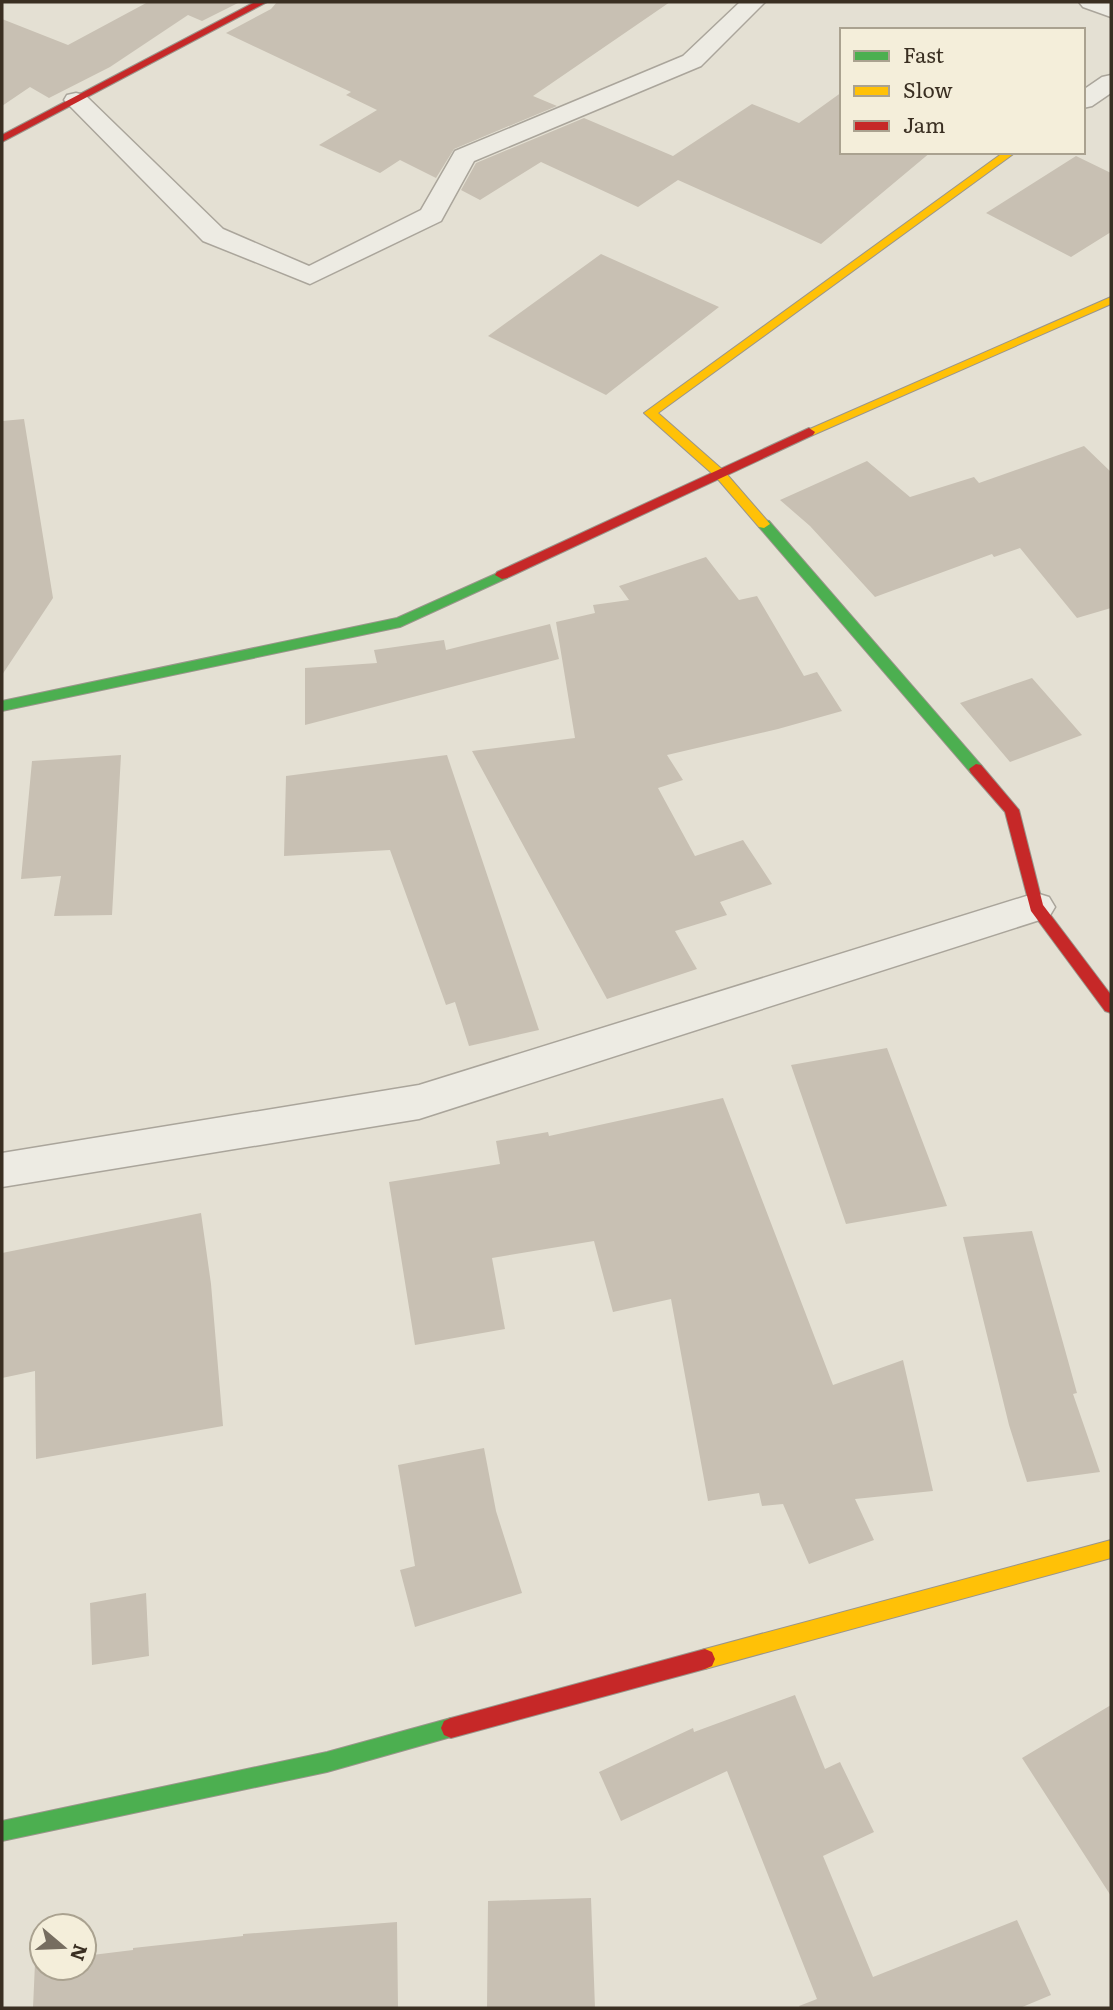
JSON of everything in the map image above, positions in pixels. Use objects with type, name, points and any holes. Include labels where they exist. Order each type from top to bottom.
[{"type":"street","points":[[2,139],[262,2]]},
{"type":"street","points":[[76,100],[213,235],[310,276],[432,215],[464,156],[692,61],[753,2]]},
{"type":"street","points":[[1091,2],[1111,10]]},
{"type":"street","points":[[1085,100],[1111,82]]},
{"type":"street","points":[[1008,154],[650,413],[720,474],[1012,810],[1036,908],[1111,1007]]},
{"type":"street","points":[[2,706],[400,622],[901,390],[1111,300]]},
{"type":"street","points":[[2,1170],[419,1102],[1036,908]]},
{"type":"street","points":[[2,1831],[327,1762],[1111,1549]]},
{"type":"building","points":[[148,2],[240,2],[202,21],[188,15],[110,67],[49,98],[30,87],[2,106],[2,19],[68,45]]},
{"type":"building","points":[[277,2],[670,2],[533,96],[557,106],[454,149],[436,178],[400,160],[380,173],[319,145],[377,110],[346,95],[351,92],[226,33],[271,9]]},
{"type":"building","points":[[840,93],[840,154],[929,154],[821,244],[678,180],[638,207],[541,162],[480,200],[461,190],[476,163],[584,118],[673,156],[752,104],[799,123]]},
{"type":"building","points":[[1076,156],[1111,173],[1111,232],[1071,257],[986,213]]},
{"type":"building","points":[[601,254],[719,307],[606,395],[488,336]]},
{"type":"building","points":[[24,419],[53,598],[2,675],[2,421]]},
{"type":"building","points":[[1084,446],[1111,472],[1111,608],[1077,618],[1020,548],[994,557],[992,554],[875,597],[810,526],[780,500],[867,461],[910,497],[974,477],[979,483]]},
{"type":"building","points":[[706,557],[739,600],[757,596],[804,676],[817,672],[842,711],[667,755],[683,780],[658,788],[695,856],[743,840],[772,884],[720,902],[727,915],[675,931],[697,969],[607,999],[472,751],[575,738],[556,622],[595,613],[593,605],[629,600],[619,586]]},
{"type":"building","points":[[550,624],[559,659],[305,725],[305,668],[377,663],[374,650],[444,640],[446,650]]},
{"type":"building","points":[[1032,678],[1082,735],[1010,762],[960,703]]},
{"type":"building","points":[[121,755],[112,915],[54,916],[61,876],[21,879],[32,761]]},
{"type":"building","points":[[447,755],[539,1030],[469,1046],[455,1002],[446,1005],[390,850],[284,856],[286,776]]},
{"type":"building","points":[[887,1048],[947,1206],[846,1224],[791,1065]]},
{"type":"building","points":[[723,1098],[833,1385],[903,1360],[933,1491],[855,1499],[874,1540],[809,1564],[783,1504],[762,1506],[759,1493],[708,1501],[671,1299],[613,1312],[594,1241],[492,1258],[505,1329],[415,1345],[389,1182],[500,1164],[496,1141],[548,1132],[549,1136]]},
{"type":"building","points":[[201,1213],[211,1284],[223,1426],[36,1459],[35,1371],[2,1378],[2,1253]]},
{"type":"building","points":[[1032,1231],[1077,1393],[1073,1394],[1100,1472],[1027,1482],[1009,1425],[963,1237]]},
{"type":"building","points":[[484,1448],[496,1511],[522,1593],[415,1627],[400,1570],[415,1566],[398,1465]]},
{"type":"building","points":[[146,1593],[149,1656],[92,1665],[90,1603]]},
{"type":"building","points":[[795,1695],[825,1769],[840,1762],[874,1832],[823,1856],[873,1977],[1017,1920],[1051,1995],[1020,2008],[800,2008],[799,2006],[817,1999],[727,1771],[621,1821],[599,1772],[693,1728],[694,1732]]},
{"type":"building","points":[[1111,1705],[1111,1896],[1022,1758]]},
{"type":"building","points":[[591,1898],[595,2008],[487,2008],[488,1901]]},
{"type":"building","points":[[397,1922],[398,2008],[33,2008],[34,1982],[98,1982],[98,1954],[243,1934]]},
{"type":"traffic: fast","points":[[764,524],[976,769]]},
{"type":"traffic: fast","points":[[2,706],[400,622],[502,575]]},
{"type":"traffic: fast","points":[[2,1831],[327,1762],[451,1728]]},
{"type":"traffic: slow","points":[[764,524],[720,474],[650,413],[1008,154]]},
{"type":"traffic: slow","points":[[809,432],[1111,300]]},
{"type":"traffic: slow","points":[[705,1659],[1111,1549]]},
{"type":"traffic: jam","points":[[2,139],[262,2]]},
{"type":"traffic: jam","points":[[502,575],[809,432]]},
{"type":"traffic: jam","points":[[976,769],[1012,810],[1036,907],[1111,1007]]},
{"type":"traffic: jam","points":[[451,1728],[705,1659]]}]
